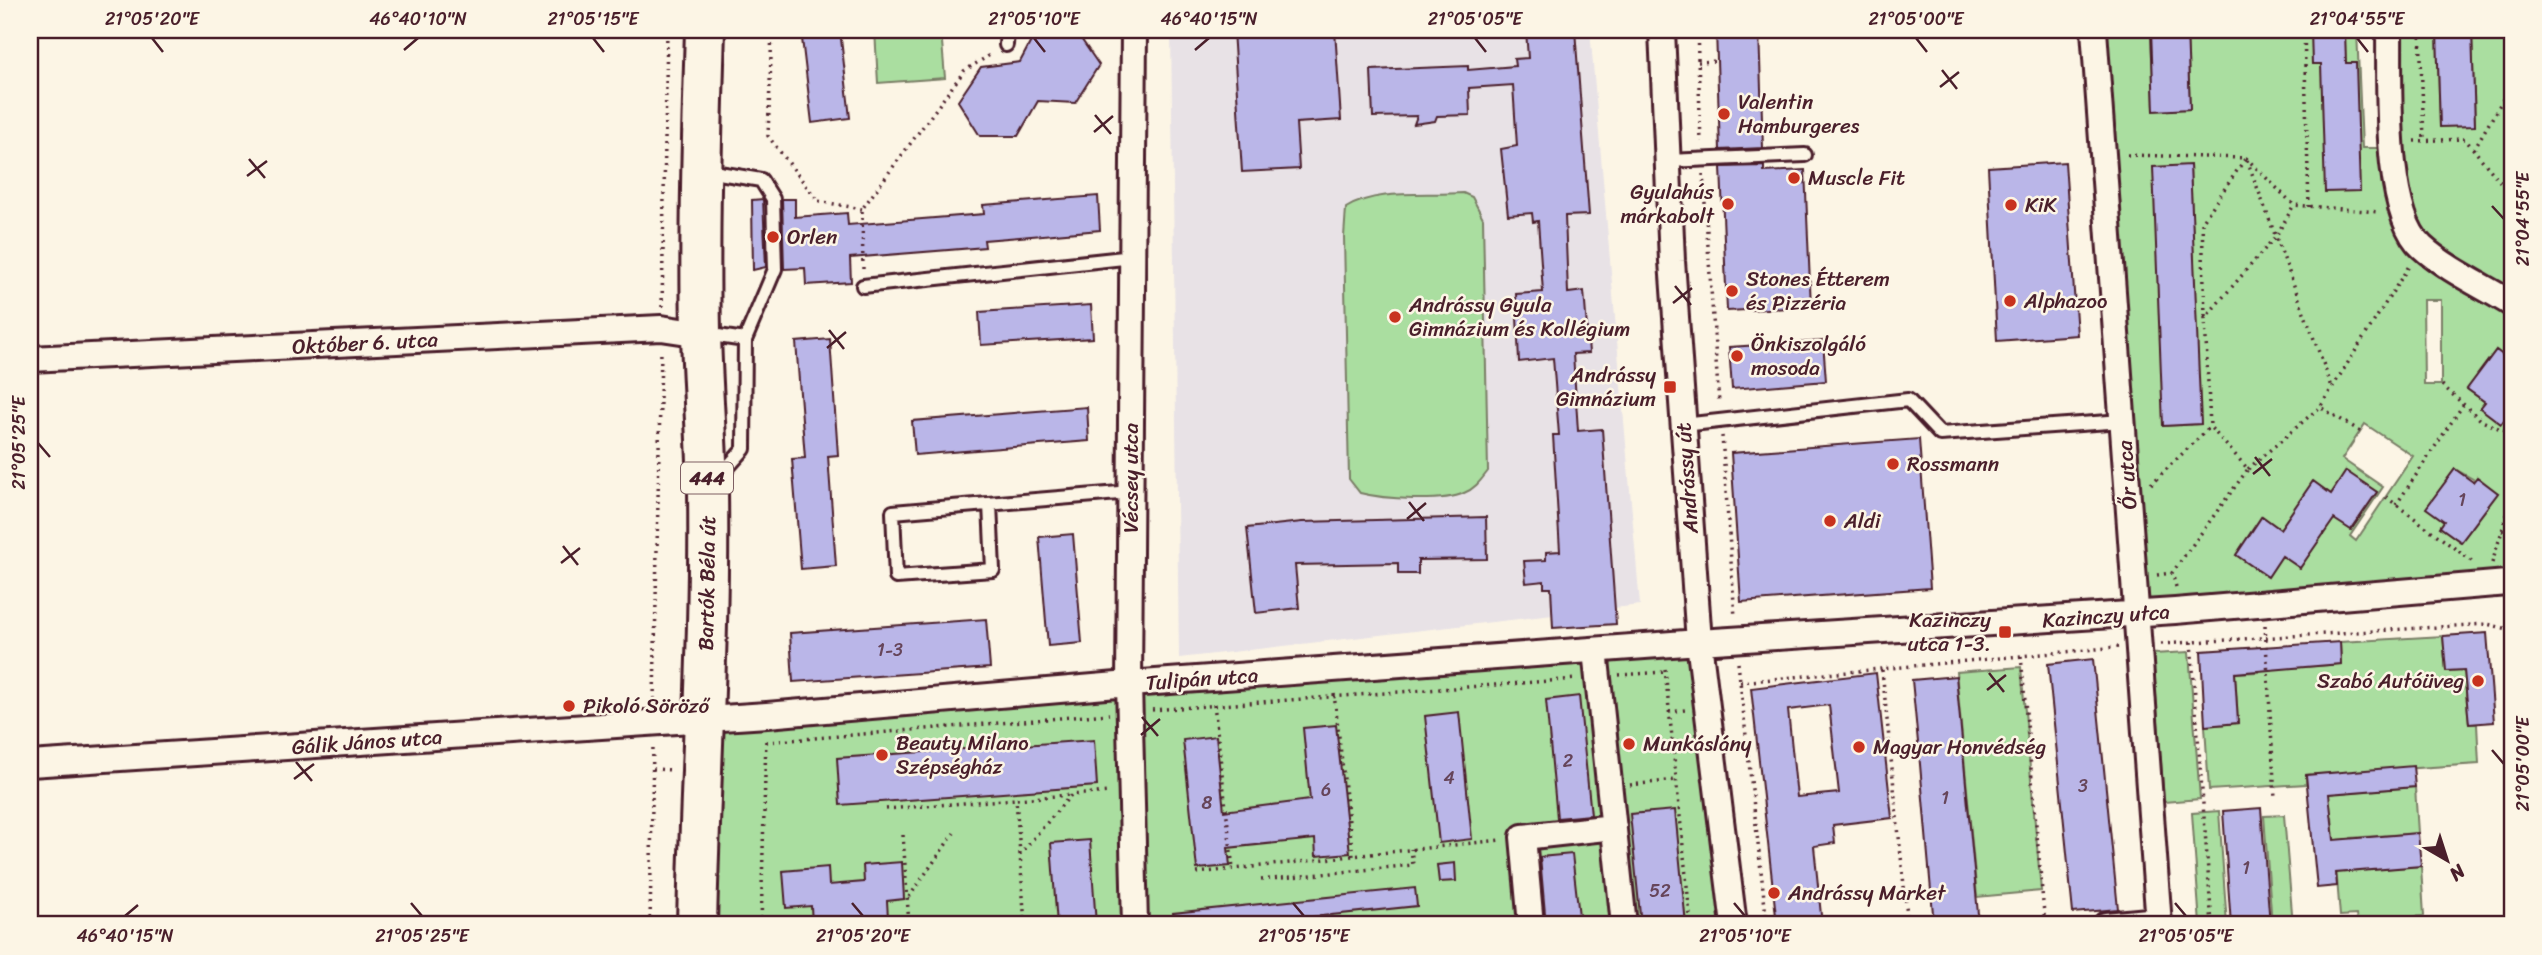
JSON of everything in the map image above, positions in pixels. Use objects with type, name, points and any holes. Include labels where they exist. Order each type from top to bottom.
[{"type":"main road","name":"Bartók Béla út","points":[[697,925],[700,771],[705,719],[708,490],[701,334],[700,170],[705,30]]},
{"type":"street","name":"Vécsey utca","points":[[1133,30],[1129,684],[1135,925]]},
{"type":"street","name":"Andrássy út","points":[[1662,30],[1699,642],[1734,925]]},
{"type":"street","name":"Őr utca","points":[[2094,30],[2159,923],[2106,925]]},
{"type":"street","points":[[2389,30],[2395,186],[2403,214],[2421,247],[2512,304]]},
{"type":"street","name":"Október 6. utca","points":[[30,359],[662,328],[701,334]]},
{"type":"street","name":"Kazinczy utca","points":[[1699,642],[2137,613],[2501,579]]},
{"type":"street","name":"Tulipán utca","points":[[705,719],[1129,684],[1699,642]]},
{"type":"street","points":[[1595,650],[1624,925]]},
{"type":"street","name":"Gálik János utca","points":[[30,764],[705,719]]},
{"type":"street","points":[[1531,925],[1522,837],[1614,827]]},
{"type":"lane","points":[[1006,45],[1007,30]]},
{"type":"lane","points":[[1668,162],[1805,155]]},
{"type":"lane","points":[[700,170],[761,180],[773,199],[775,269],[744,340],[744,449],[708,490]]},
{"type":"lane","points":[[863,286],[1133,257]]},
{"type":"lane","points":[[701,334],[744,340]]},
{"type":"lane","points":[[1684,425],[1908,400],[1940,434],[2123,421]]},
{"type":"lane","points":[[990,504],[993,570],[896,577],[892,512],[1131,492]]},
{"type":"path","points":[[650,925],[667,30]]},
{"type":"path","points":[[772,30],[768,136],[818,201],[862,209]]},
{"type":"path","points":[[1697,30],[1702,160],[1740,682],[1767,925]]},
{"type":"path","points":[[2304,30],[2309,207]]},
{"type":"path","points":[[2420,30],[2424,141]]},
{"type":"path","points":[[863,286],[862,209],[964,71],[1006,45]]},
{"type":"path","points":[[1698,62],[1717,61]]},
{"type":"path","points":[[2474,149],[2512,84]]},
{"type":"path","points":[[2407,141],[2465,139],[2501,183],[2512,187]]},
{"type":"path","points":[[2114,155],[2246,158],[2294,205],[2403,214]]},
{"type":"path","points":[[2246,158],[2332,387]]},
{"type":"path","points":[[2246,158],[2202,222],[2210,427],[2248,469]]},
{"type":"path","points":[[2205,318],[2276,236],[2294,205]]},
{"type":"path","points":[[2179,600],[2172,573],[2248,469],[2320,407],[2421,247]]},
{"type":"path","points":[[2442,385],[2482,421],[2512,434]]},
{"type":"path","points":[[2396,505],[2463,405]]},
{"type":"path","points":[[2320,407],[2360,431]]},
{"type":"path","points":[[2147,488],[2210,427]]},
{"type":"path","points":[[2386,497],[2501,579]]},
{"type":"path","points":[[2501,579],[2502,531],[2512,499]]},
{"type":"path","points":[[2502,531],[2512,534]]},
{"type":"path","points":[[1740,682],[2138,645],[2487,624],[2512,630]]},
{"type":"path","points":[[2190,642],[2212,925]]},
{"type":"path","points":[[2266,647],[2275,797]]},
{"type":"path","points":[[2021,656],[2045,925]]},
{"type":"path","points":[[1664,664],[1691,925]]},
{"type":"path","points":[[1882,669],[1908,925]]},
{"type":"path","points":[[766,742],[1665,672]]},
{"type":"path","points":[[1334,689],[1353,856]]},
{"type":"path","points":[[1213,698],[1233,869]]},
{"type":"path","points":[[761,925],[766,734]]},
{"type":"path","points":[[1609,787],[1676,780]]},
{"type":"path","points":[[886,809],[1118,792]]},
{"type":"path","points":[[1020,855],[1071,795]]},
{"type":"path","points":[[1016,799],[1025,925]]},
{"type":"path","points":[[908,899],[954,833]]},
{"type":"path","points":[[903,835],[909,925]]},
{"type":"path","points":[[1197,873],[1522,837]]},
{"type":"path","points":[[1261,880],[1413,865],[1411,849]]},
{"type":"shaded area","name":"Andrássy Gyula Gimnázium és Kollégium","points":[[1171,30],[1590,30],[1640,605],[1179,658]]},
{"type":"green space","points":[[875,30],[941,30],[945,78],[878,83]]},
{"type":"green space","points":[[2097,30],[2151,30],[2154,110],[2190,109],[2187,30],[2357,30],[2362,148],[2382,148],[2379,30],[2437,30],[2440,126],[2475,125],[2472,30],[2512,30],[2512,362],[2496,350],[2467,389],[2485,402],[2481,408],[2501,423],[2512,409],[2512,556],[2504,580],[2139,611]],"holes":[[[2190,165],[2200,424],[2164,426]],[[2423,300],[2441,300],[2441,385],[2424,385]],[[2365,424],[2413,456],[2356,541],[2350,536],[2383,487],[2342,459]],[[2455,469],[2498,493],[2461,542],[2440,527],[2444,521],[2427,507]],[[2347,472],[2377,492],[2351,530],[2334,519],[2300,567],[2282,555],[2267,576],[2236,555],[2261,517],[2280,529],[2313,482],[2331,494]]]},
{"type":"green space","points":[[1463,193],[1472,197],[1483,218],[1488,471],[1478,484],[1454,496],[1412,499],[1360,493],[1349,479],[1344,237],[1346,208],[1387,195]]},
{"type":"green space","points":[[2443,636],[2446,671],[2464,670],[2469,724],[2477,724],[2479,764],[2306,775],[2306,784],[2209,790],[2205,726],[2238,723],[2235,673],[2258,672],[2257,647],[2289,668],[2341,664],[2340,642]]},
{"type":"green space","points":[[1696,645],[1730,925],[707,925],[713,722]]},
{"type":"green space","points":[[2189,652],[2200,799],[2164,802],[2153,654]]},
{"type":"green space","points":[[2021,667],[2041,891],[1977,897],[1956,672]]},
{"type":"green space","points":[[2415,787],[2418,833],[2351,838],[2353,871],[2421,866],[2424,916],[2357,921],[2356,915],[2340,916],[2332,817],[2312,818],[2310,795]]},
{"type":"green space","points":[[2219,811],[2227,925],[2200,925],[2192,813]]},
{"type":"green space","points":[[2284,815],[2293,925],[2272,925],[2264,816]]},
{"type":"building","points":[[801,30],[840,30],[850,118],[812,123]]},
{"type":"building","points":[[1037,30],[1075,30],[1099,65],[1075,103],[1038,101],[1018,136],[980,136],[958,101],[981,67],[1020,62]]},
{"type":"building","points":[[1233,30],[1335,30],[1341,120],[1296,123],[1299,169],[1242,172]]},
{"type":"building","points":[[1526,30],[1575,30],[1589,215],[1565,216],[1568,293],[1584,291],[1589,353],[1573,354],[1578,431],[1602,429],[1616,624],[1553,628],[1551,588],[1544,588],[1544,581],[1526,583],[1524,561],[1546,560],[1546,552],[1560,551],[1553,435],[1559,435],[1553,358],[1519,362],[1516,294],[1543,292],[1538,221],[1533,222],[1532,213],[1508,215],[1501,149],[1517,146],[1513,85],[1469,88],[1470,115],[1437,116],[1435,121],[1414,124],[1417,116],[1373,117],[1371,70],[1468,66],[1468,70],[1515,66],[1514,59],[1528,58]]},
{"type":"building","points":[[1716,30],[1759,30],[1763,148],[1720,150]]},
{"type":"building","points":[[2151,30],[2187,30],[2190,109],[2154,111]]},
{"type":"building","points":[[2311,30],[2345,30],[2346,63],[2356,63],[2360,191],[2325,192],[2321,64],[2312,64]]},
{"type":"building","points":[[2437,30],[2472,30],[2475,126],[2440,127]]},
{"type":"building","points":[[2065,162],[2077,335],[1997,341],[1988,167]]},
{"type":"building","points":[[2190,165],[2201,424],[2163,426],[2153,167]]},
{"type":"building","points":[[1764,166],[1764,172],[1805,170],[1811,307],[1727,311],[1721,167]]},
{"type":"building","points":[[1098,196],[1100,230],[984,240],[985,247],[850,258],[851,282],[806,285],[805,268],[784,269],[782,199],[795,199],[795,217],[847,213],[848,225],[984,214],[983,205]]},
{"type":"building","points":[[763,199],[766,267],[753,270],[752,200]]},
{"type":"building","points":[[1091,305],[1093,338],[981,345],[979,312]]},
{"type":"building","points":[[830,339],[838,455],[828,456],[836,566],[801,569],[792,459],[805,458],[796,342]]},
{"type":"building","points":[[1823,341],[1826,381],[1732,389],[1729,347]]},
{"type":"building","points":[[2496,350],[2512,362],[2512,409],[2501,424],[2480,408],[2485,402],[2467,389]]},
{"type":"building","points":[[1087,407],[1089,441],[915,455],[912,421]]},
{"type":"building","name":"Aldi","points":[[1919,439],[1930,588],[1741,602],[1731,453]]},
{"type":"building","points":[[2455,469],[2473,482],[2477,477],[2498,493],[2461,542],[2440,527],[2444,521],[2426,508]]},
{"type":"building","points":[[2346,471],[2377,492],[2351,530],[2334,519],[2300,568],[2282,556],[2268,577],[2236,555],[2262,516],[2280,529],[2313,481],[2331,494]]},
{"type":"building","points":[[1486,517],[1487,559],[1418,560],[1418,574],[1398,574],[1398,563],[1295,565],[1299,608],[1256,613],[1247,528],[1302,522]]},
{"type":"building","points":[[1073,534],[1082,643],[1048,646],[1039,537]]},
{"type":"building","points":[[986,619],[990,668],[793,682],[790,633]]},
{"type":"building","name":"Szabó Autóüveg","points":[[2487,633],[2494,722],[2469,724],[2464,670],[2446,671],[2443,636]]},
{"type":"building","points":[[2340,642],[2341,664],[2235,673],[2238,723],[2205,726],[2201,651]]},
{"type":"building","points":[[2093,659],[2118,909],[2073,913],[2048,664]]},
{"type":"building","points":[[1876,673],[1892,818],[1833,825],[1835,843],[1814,846],[1822,925],[1777,925],[1751,688]],"holes":[[[1829,705],[1839,793],[1797,797],[1788,710]]]},
{"type":"building","points":[[1956,676],[1979,925],[1934,925],[1912,680]]},
{"type":"building","points":[[1579,696],[1591,815],[1557,818],[1546,700]]},
{"type":"building","points":[[1459,712],[1472,839],[1439,843],[1425,716]]},
{"type":"building","points":[[1336,725],[1350,853],[1316,856],[1315,839],[1228,848],[1230,866],[1197,869],[1183,740],[1216,736],[1224,811],[1310,800],[1303,728]]},
{"type":"building","points":[[1094,740],[1097,786],[840,805],[837,758]]},
{"type":"building","points":[[2413,766],[2415,787],[2329,794],[2334,840],[2418,833],[2421,866],[2336,873],[2337,886],[2317,888],[2306,775]]},
{"type":"building","points":[[2261,808],[2270,925],[2231,925],[2223,811]]},
{"type":"building","points":[[1675,810],[1686,925],[1641,925],[1630,814]]},
{"type":"building","points":[[1090,840],[1096,925],[1057,925],[1051,843]]},
{"type":"building","points":[[1572,854],[1580,925],[1546,925],[1540,857]]},
{"type":"building","points":[[902,862],[904,899],[887,901],[888,918],[812,924],[811,906],[786,908],[783,871],[828,867],[829,885],[864,882],[863,865]]},
{"type":"building","points":[[1455,863],[1456,881],[1439,882],[1437,865]]},
{"type":"building","points":[[1415,888],[1417,906],[1284,920],[1285,925],[1174,925],[1173,913]]},
{"type":"place","name":"Valentin Hamburgeres","points":[[1724,114]]},
{"type":"place","name":"Muscle Fit","points":[[1794,178]]},
{"type":"place","name":"Gyulahús márkabolt","points":[[1728,204]]},
{"type":"place","name":"KiK","points":[[2011,205]]},
{"type":"place","name":"Orlen","points":[[773,237]]},
{"type":"place","name":"Stones Étterem és Pizzéria","points":[[1732,291]]},
{"type":"place","name":"Alphazoo","points":[[2010,301]]},
{"type":"place","name":"Andrássy Gyula Gimnázium és Kollégium","points":[[1395,317]]},
{"type":"place","name":"Önkiszolgáló mosoda","points":[[1737,356]]},
{"type":"place","name":"Andrássy Gimnázium","points":[[1670,387]]},
{"type":"place","name":"Rossmann","points":[[1893,464]]},
{"type":"place","name":"Aldi","points":[[1830,521]]},
{"type":"place","name":"Kazinczy utca 1-3.","points":[[2005,632]]},
{"type":"place","name":"Szabó Autóüveg","points":[[2478,681]]},
{"type":"place","name":"Pikoló Söröző","points":[[569,706]]},
{"type":"place","name":"Munkáslány","points":[[1629,744]]},
{"type":"place","name":"Magyar Honvédség","points":[[1859,747]]},
{"type":"place","name":"Beauty Milano Szépségház","points":[[882,755]]},
{"type":"place","name":"Andrássy Market","points":[[1774,893]]}]
